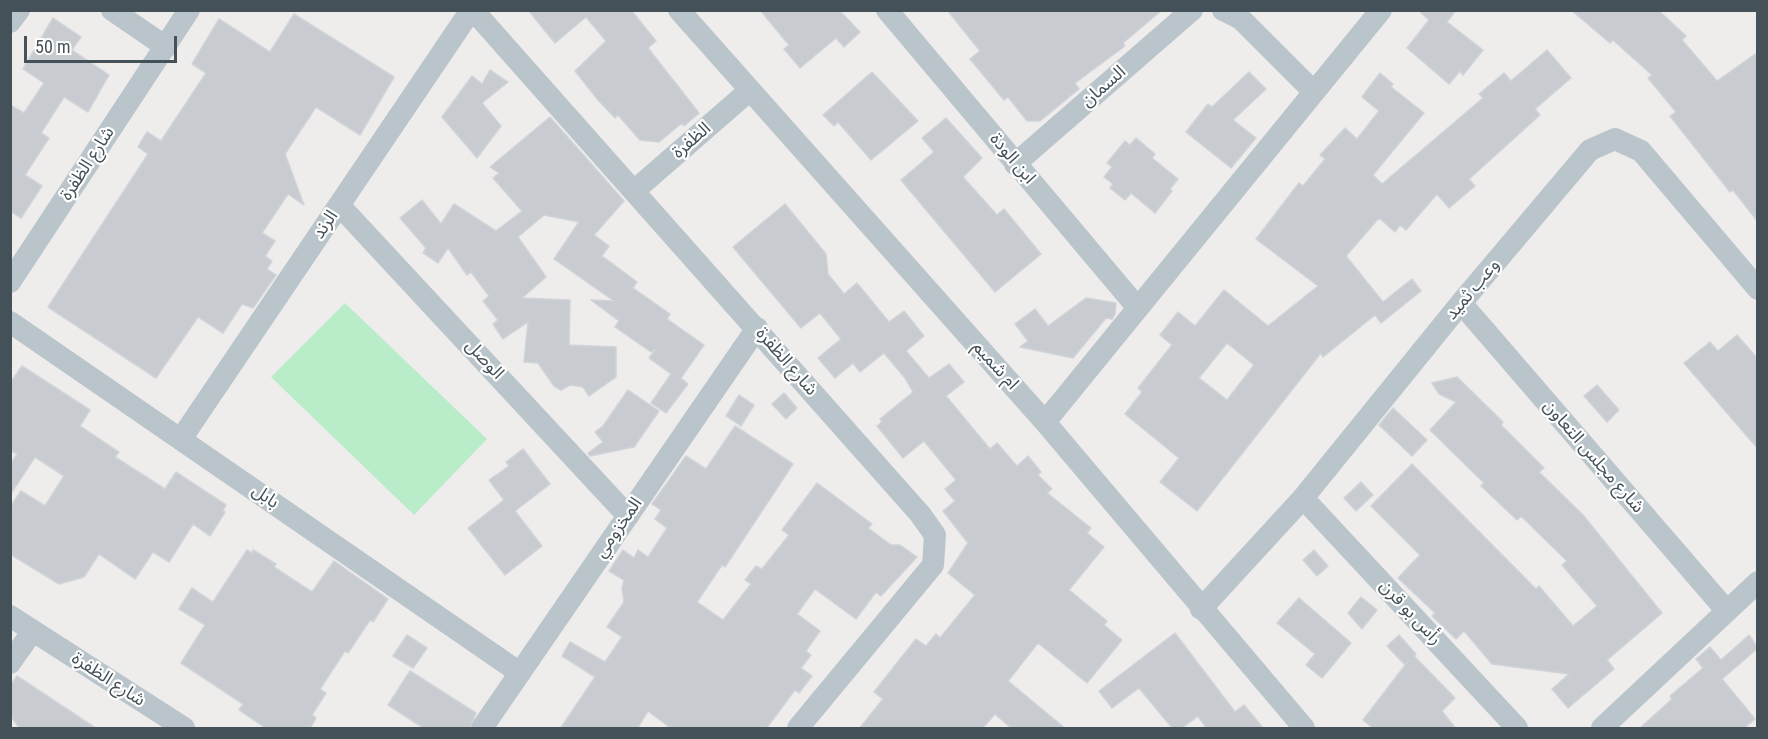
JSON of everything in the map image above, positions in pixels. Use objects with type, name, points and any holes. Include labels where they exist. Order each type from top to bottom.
[{"type":"street","points":[[10,22],[19,10]]},
{"type":"street","points":[[112,10],[166,47]]},
{"type":"street","name":"شارع الظفرة","points":[[10,282],[189,10]]},
{"type":"street","name":"شارع الظفرة","points":[[472,10],[757,328],[920,513],[935,535],[933,565],[798,729]]},
{"type":"street","name":"الرند","points":[[181,439],[472,10]]},
{"type":"street","name":"ام شميم","points":[[679,10],[1045,422],[1304,729]]},
{"type":"street","name":"ابن الودة","points":[[887,10],[1137,307]]},
{"type":"street","name":"السمان","points":[[1016,164],[1192,10]]},
{"type":"street","points":[[1223,10],[1241,18],[1314,92]]},
{"type":"street","points":[[1045,422],[1381,10]]},
{"type":"street","name":"الظفرة","points":[[634,191],[750,90]]},
{"type":"street","name":"وعب ثميد","points":[[1202,609],[1303,498],[1461,303],[1590,150],[1615,139],[1641,152],[1758,289]]},
{"type":"street","name":"الوصل","points":[[339,205],[628,516]]},
{"type":"street","name":"شارع مجلس التعاون","points":[[1461,303],[1726,610]]},
{"type":"street","name":"بابل","points":[[10,322],[520,673]]},
{"type":"street","name":"المخزومي","points":[[482,729],[757,328]]},
{"type":"street","name":"رأس بو قرن","points":[[1303,498],[1517,729]]},
{"type":"street","points":[[1602,729],[1758,582]]},
{"type":"street","name":"شارع الظفرة","points":[[10,616],[184,729]]},
{"type":"street","points":[[10,663],[32,632]]},
{"type":"green space","points":[[345,303],[487,439],[414,515],[271,377]]},
{"type":"building","points":[[528,10],[631,10],[656,41],[648,48],[699,113],[684,126],[682,123],[659,142],[640,140],[618,115],[615,118],[598,100],[575,71],[606,41],[586,17],[555,43]]},
{"type":"building","points":[[760,10],[839,10],[860,32],[844,47],[836,38],[800,68],[784,49],[789,45]]},
{"type":"building","points":[[947,10],[1162,10],[1123,43],[1125,46],[1075,83],[1079,89],[1040,121],[1027,121],[1008,97],[1004,100],[970,59],[980,51]]},
{"type":"building","points":[[1418,10],[1456,10],[1447,22],[1483,50],[1463,75],[1460,71],[1449,84],[1407,48],[1429,20]]},
{"type":"building","points":[[1571,10],[1658,10],[1686,36],[1682,40],[1717,81],[1758,52],[1758,222],[1733,190],[1730,192],[1670,116],[1676,112],[1648,78],[1652,75],[1613,40],[1610,43]]},
{"type":"building","points":[[294,14],[394,77],[360,135],[316,107],[285,154],[304,205],[288,194],[262,233],[275,241],[265,256],[272,261],[267,269],[276,275],[253,308],[242,304],[223,333],[198,317],[156,378],[48,307],[148,154],[138,147],[147,132],[161,141],[206,73],[192,64],[219,19],[270,52]]},
{"type":"building","points":[[53,18],[81,37],[72,50],[109,75],[88,112],[64,97],[41,133],[49,138],[25,175],[42,186],[21,218],[10,211],[10,105],[24,113],[44,83],[23,69]]},
{"type":"building","points":[[1547,50],[1571,78],[1535,109],[1540,115],[1469,179],[1475,186],[1449,208],[1437,194],[1406,230],[1400,225],[1395,232],[1379,218],[1346,256],[1383,302],[1412,279],[1421,291],[1381,323],[1375,315],[1323,357],[1321,353],[1197,511],[1160,482],[1179,458],[1125,414],[1142,392],[1138,388],[1172,345],[1160,335],[1178,312],[1195,326],[1224,290],[1268,326],[1318,286],[1256,239],[1299,183],[1303,186],[1325,159],[1320,155],[1345,128],[1357,139],[1379,111],[1362,97],[1380,73],[1393,84],[1391,87],[1424,113],[1373,175],[1382,184],[1483,98],[1479,94],[1504,73],[1511,81]],"holes":[[[1227,343],[1254,365],[1227,400],[1199,378]]]},
{"type":"building","points":[[490,70],[508,82],[482,103],[501,126],[477,158],[442,117],[472,76],[482,84]]},
{"type":"building","points":[[872,72],[918,121],[871,160],[838,122],[834,126],[823,115]]},
{"type":"building","points":[[1249,72],[1266,89],[1233,120],[1256,138],[1231,168],[1186,132],[1208,104],[1212,107]]},
{"type":"building","points":[[550,117],[624,201],[594,235],[609,246],[602,256],[637,282],[633,288],[670,314],[667,319],[704,345],[681,378],[688,384],[666,413],[651,403],[671,374],[649,358],[656,349],[651,352],[615,327],[619,321],[591,300],[614,301],[554,259],[579,222],[544,215],[518,237],[546,277],[522,298],[570,300],[569,345],[616,347],[616,377],[589,396],[583,387],[570,385],[561,390],[554,386],[538,363],[524,362],[528,322],[503,339],[493,324],[498,320],[483,301],[489,296],[471,272],[467,275],[448,248],[438,263],[423,253],[426,248],[400,218],[422,200],[441,224],[454,204],[496,231],[522,211],[493,178],[499,173],[490,167]]},
{"type":"building","points":[[946,118],[982,158],[963,177],[997,215],[1004,209],[1041,254],[995,292],[901,180],[934,152],[922,138]]},
{"type":"building","points":[[1136,138],[1155,154],[1152,158],[1178,179],[1155,213],[1131,193],[1125,200],[1110,188],[1113,184],[1104,177],[1112,167],[1107,163],[1125,141],[1130,145]]},
{"type":"building","points":[[785,204],[826,254],[828,274],[844,294],[857,283],[889,322],[904,311],[924,336],[906,351],[929,378],[949,364],[964,382],[946,396],[990,449],[997,443],[1017,466],[1028,456],[1041,472],[1038,475],[1052,489],[1047,493],[1091,528],[1087,533],[1104,547],[1069,590],[1107,621],[1104,625],[1122,640],[1087,683],[1038,643],[1008,681],[1066,729],[1012,729],[995,714],[982,729],[859,729],[883,699],[874,692],[916,639],[926,646],[936,634],[940,638],[975,595],[948,573],[968,543],[943,511],[955,501],[945,489],[956,480],[924,441],[903,458],[877,426],[882,422],[880,419],[913,392],[905,378],[884,353],[860,372],[853,363],[835,378],[818,358],[841,339],[820,313],[801,328],[733,247]]},
{"type":"building","points":[[1086,298],[1116,303],[1115,314],[1112,319],[1106,318],[1073,358],[1020,347],[1028,341],[1015,324],[1035,309],[1048,326]]},
{"type":"building","points":[[1737,335],[1758,359],[1758,449],[1684,363],[1710,342],[1718,351]]},
{"type":"building","points":[[22,366],[90,410],[80,426],[119,452],[115,457],[165,489],[176,472],[226,505],[223,511],[225,512],[210,536],[193,524],[169,562],[153,552],[135,579],[99,554],[84,577],[59,584],[10,554],[10,507],[21,491],[45,506],[64,476],[35,457],[10,495],[10,465],[17,454],[10,450],[10,383]]},
{"type":"building","points":[[1457,377],[1503,422],[1501,425],[1544,468],[1539,472],[1583,515],[1662,613],[1607,660],[1614,669],[1568,708],[1552,689],[1569,674],[1492,664],[1464,631],[1456,639],[1432,616],[1435,613],[1398,578],[1420,555],[1371,506],[1412,464],[1536,589],[1539,586],[1573,626],[1597,606],[1562,565],[1567,561],[1521,516],[1517,520],[1481,486],[1484,483],[1430,430],[1456,402],[1439,394],[1432,383]]},
{"type":"building","points":[[1597,385],[1619,410],[1607,422],[1584,396]]},
{"type":"building","points":[[628,390],[659,411],[634,447],[590,456],[588,453],[603,442],[595,432],[603,426]]},
{"type":"building","points":[[784,393],[797,408],[786,419],[772,404]]},
{"type":"building","points":[[739,395],[754,405],[741,426],[726,416]]},
{"type":"building","points":[[1393,408],[1427,440],[1412,456],[1379,425]]},
{"type":"building","points":[[735,426],[793,464],[725,567],[722,565],[697,602],[723,620],[751,584],[745,580],[756,566],[762,569],[789,535],[782,530],[817,483],[872,524],[868,528],[891,545],[900,545],[917,557],[881,596],[876,592],[856,619],[815,589],[797,614],[820,631],[806,651],[811,655],[801,668],[812,676],[799,693],[795,690],[766,729],[672,729],[648,711],[637,729],[560,729],[595,677],[562,656],[570,642],[605,662],[622,637],[607,627],[624,602],[622,589],[624,580],[609,571],[623,550],[634,558],[638,550],[648,557],[667,528],[655,519],[661,510],[652,504],[686,456],[706,469]]},
{"type":"building","points":[[523,449],[550,484],[515,511],[542,546],[505,575],[468,528],[504,500],[489,480],[509,466],[506,462]]},
{"type":"building","points":[[1361,482],[1373,495],[1356,511],[1344,498]]},
{"type":"building","points":[[247,550],[252,553],[253,550],[276,564],[274,567],[312,592],[334,561],[388,599],[373,622],[370,620],[348,653],[345,651],[320,689],[326,693],[312,715],[316,718],[310,729],[267,729],[239,710],[243,704],[181,663],[205,625],[179,609],[192,588],[213,602]]},
{"type":"building","points":[[1314,550],[1328,566],[1317,576],[1303,560]]},
{"type":"building","points":[[1361,597],[1377,610],[1362,629],[1348,613]]},
{"type":"building","points":[[1299,598],[1351,643],[1322,678],[1306,665],[1315,654],[1277,623]]},
{"type":"building","points":[[1175,633],[1235,712],[1244,705],[1264,729],[1207,729],[1198,716],[1181,729],[1173,729],[1139,688],[1112,708],[1099,691]]},
{"type":"building","points":[[407,635],[427,648],[413,668],[393,656]]},
{"type":"building","points":[[1399,635],[1416,654],[1414,656],[1455,698],[1442,711],[1456,729],[1374,729],[1363,720],[1409,660],[1405,665],[1387,646]]},
{"type":"building","points":[[1749,635],[1758,648],[1722,679],[1755,719],[1743,729],[1639,729],[1672,699],[1670,696],[1703,668],[1696,659],[1710,647],[1721,660]]},
{"type":"building","points":[[410,671],[476,713],[469,729],[425,729],[388,705]]},
{"type":"building","points":[[17,676],[97,729],[20,729],[10,715],[10,686]]}]
